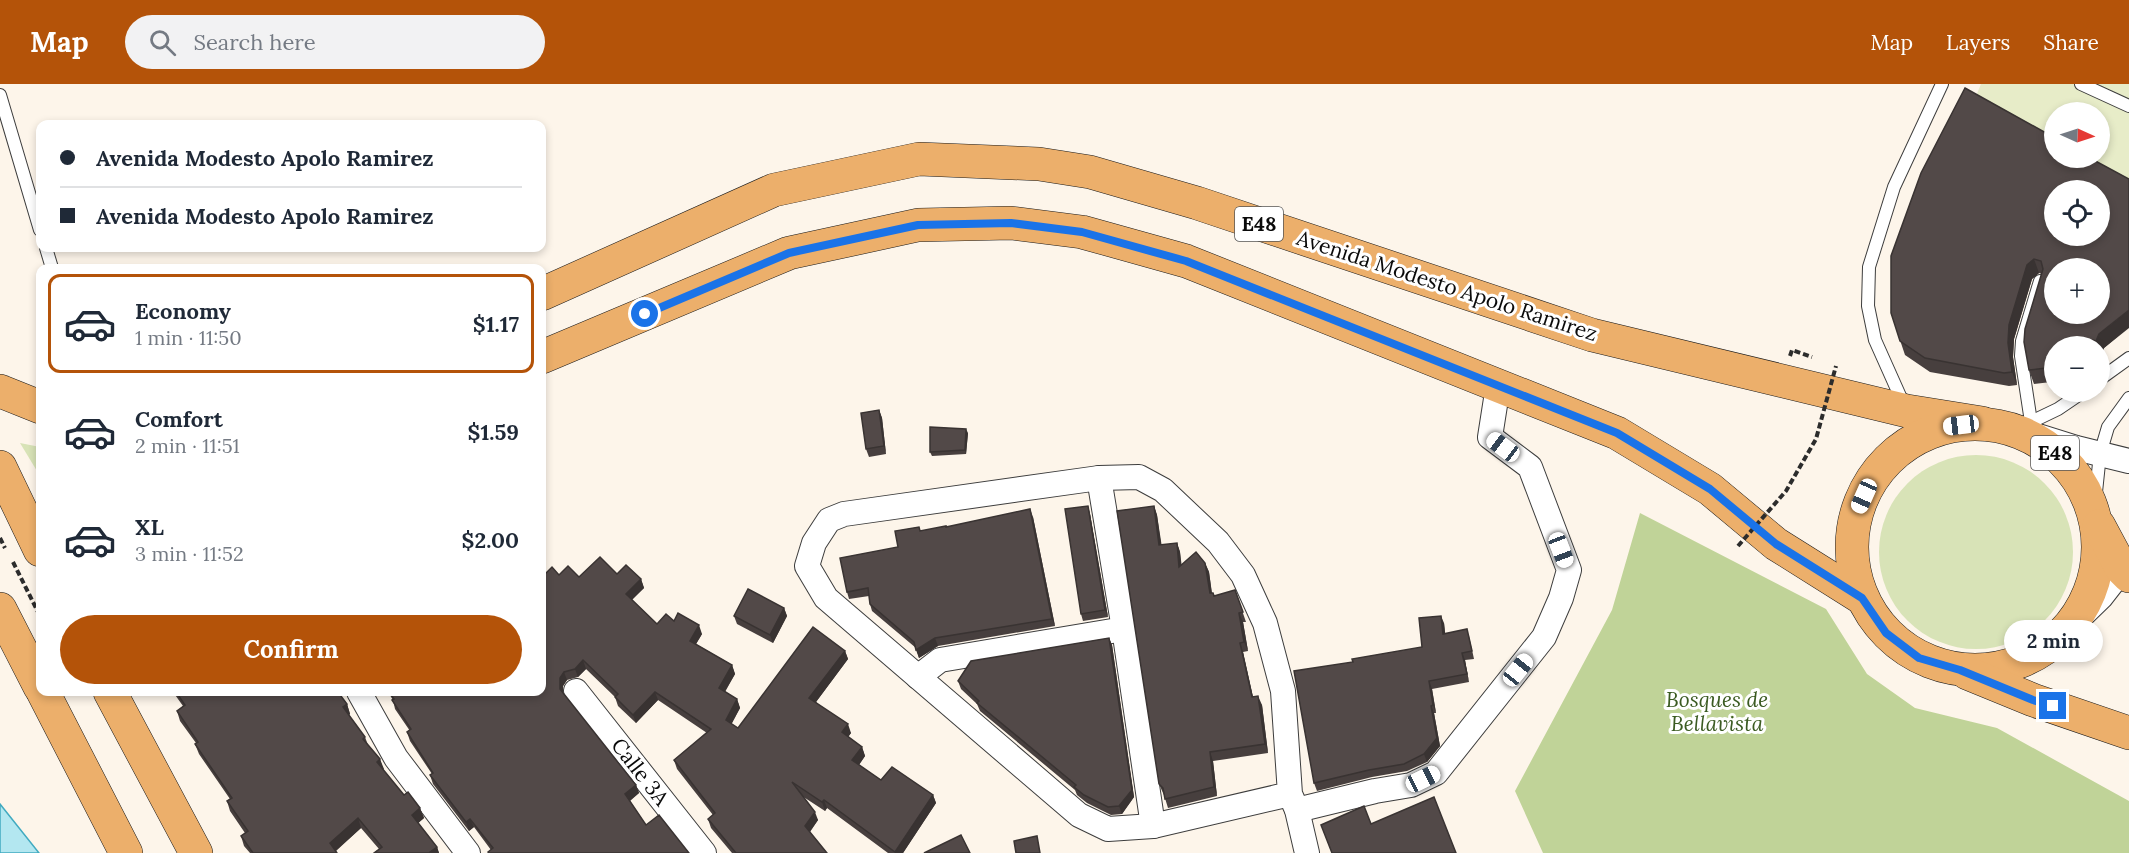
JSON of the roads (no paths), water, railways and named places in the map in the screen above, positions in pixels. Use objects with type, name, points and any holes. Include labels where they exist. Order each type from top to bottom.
[{"type":"main road","name":"Avenida Modesto Apolo Ramirez","points":[[546,292],[774,190],[919,159],[1039,164],[1090,172],[1197,203],[1592,335],[1907,411],[2008,425]]},
{"type":"main road","name":"E48","points":[[546,355],[789,253],[918,225],[1011,223],[1082,232],[1186,261],[1617,433],[1710,489],[1776,544],[1862,598]]},
{"type":"main road","points":[[0,391],[36,405]]},
{"type":"main road","name":"E48","points":[[2127,569],[2095,516],[2078,477],[2053,450],[2008,425],[1941,428],[1903,446],[1873,476],[1856,515],[1852,557],[1862,598],[1886,633],[1919,658],[1960,670],[2033,700],[2129,733]]},
{"type":"main road","points":[[0,467],[36,539]]},
{"type":"main road","name":"E48","points":[[1960,670],[1999,669],[2036,656],[2066,631],[2087,598],[2098,561],[2095,516]]},
{"type":"main road","points":[[0,609],[36,679]]},
{"type":"main road","points":[[45,696],[126,853]]},
{"type":"main road","points":[[112,696],[196,853]]},
{"type":"street","points":[[1307,853],[1293,802],[1283,692],[1265,623],[1243,575],[1218,542],[1163,490],[1139,477],[1099,478],[844,514],[829,520],[814,543],[807,566],[826,598],[1079,815],[1108,829],[1153,826],[1293,802],[1411,785],[1436,773],[1544,637],[1561,598],[1569,570],[1530,467],[1490,437],[1498,386]]},
{"type":"street","points":[[2008,425],[2129,461]]},
{"type":"street","points":[[1099,478],[1153,826]]},
{"type":"street","points":[[2066,631],[2127,569]]},
{"type":"street","points":[[918,677],[940,660],[1124,629]]},
{"type":"street","name":"Calle 3A","points":[[576,691],[704,853]]},
{"type":"street","points":[[361,696],[396,758],[468,853]]},
{"type":"lane","points":[[1907,411],[1875,340],[1868,306],[1869,267],[1894,187],[1942,84]]},
{"type":"lane","points":[[2082,84],[2129,106]]},
{"type":"lane","points":[[0,95],[36,216]]},
{"type":"lane","points":[[2040,281],[2022,341],[2008,425],[2058,409],[2068,402]]},
{"type":"lane","points":[[2110,372],[2129,358]]},
{"type":"lane","points":[[2095,516],[2100,453],[2108,427],[2129,398]]},
{"type":"water","points":[[0,804],[39,853],[0,853]]},
{"type":"park label","name":"Bosques de Bellavista","points":[[1717,712]]}]
